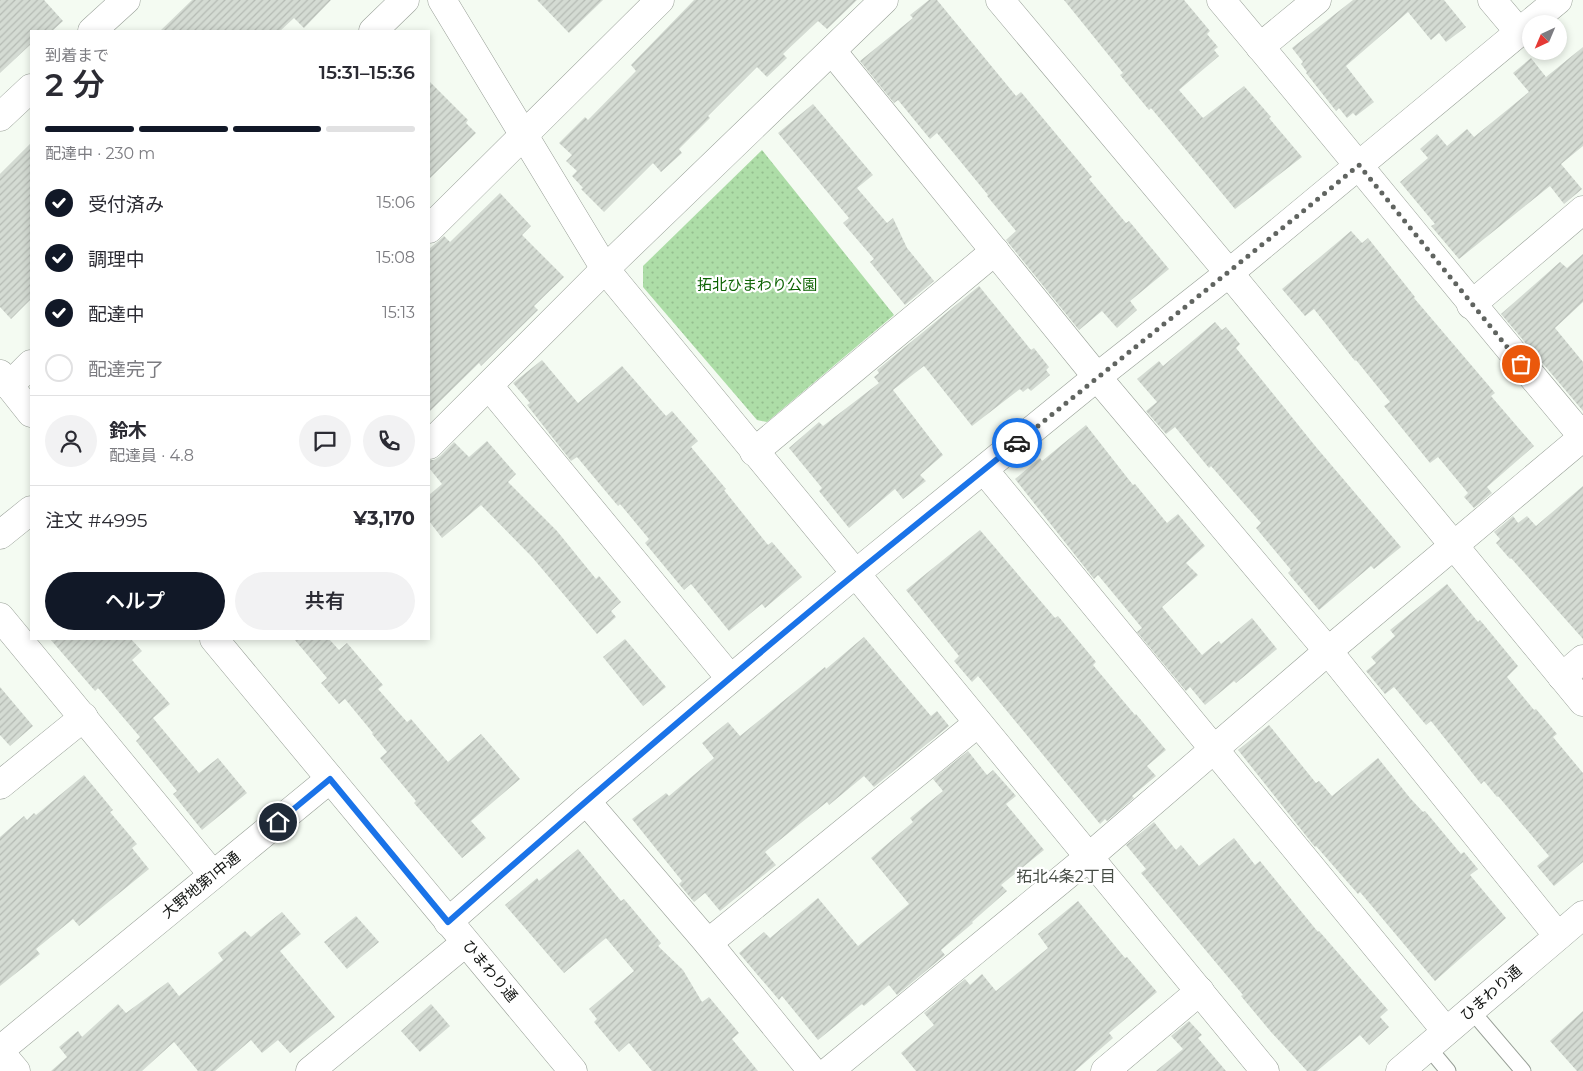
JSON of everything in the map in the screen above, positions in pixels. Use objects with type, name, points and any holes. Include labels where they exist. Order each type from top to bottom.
[{"type":"street","points":[[93,30],[126,0]]},
{"type":"street","points":[[374,30],[405,0]]},
{"type":"street","points":[[442,0],[605,270],[1090,856],[1265,1071]]},
{"type":"street","points":[[430,228],[660,0]]},
{"type":"street","points":[[430,443],[605,270],[884,0]]},
{"type":"street","points":[[1000,0],[1229,273],[1583,702]]},
{"type":"street","points":[[829,1071],[1090,856],[1328,651],[1583,437],[1471,305],[1359,165],[1221,0]]},
{"type":"street","points":[[1260,47],[1317,0]]},
{"type":"street","points":[[1492,0],[1519,32]]},
{"type":"street","points":[[448,922],[586,800],[855,574],[1229,273],[1558,0]]},
{"type":"street","points":[[832,51],[1098,377],[1328,651],[1558,936]]},
{"type":"street","points":[[0,116],[30,89]]},
{"type":"street","points":[[1471,305],[1583,210]]},
{"type":"street","points":[[754,452],[995,250]]},
{"type":"street","points":[[30,365],[5,380],[30,412]]},
{"type":"street","points":[[489,386],[730,678]]},
{"type":"street","points":[[984,470],[1214,750],[1437,1039]]},
{"type":"street","points":[[0,535],[30,511]]},
{"type":"street","points":[[0,617],[213,875]]},
{"type":"street","points":[[220,641],[330,779]]},
{"type":"street","points":[[1562,677],[1583,659]]},
{"type":"street","points":[[0,785],[84,717]]},
{"type":"street","points":[[708,942],[978,723]]},
{"type":"street","name":"大野地第1中通","points":[[0,1051],[330,779]]},
{"type":"street","name":"ひまわり通","points":[[330,779],[573,1071]]},
{"type":"street","points":[[586,800],[708,942],[812,1071]]},
{"type":"street","name":"ひまわり通","points":[[1400,1071],[1583,915]]},
{"type":"street","points":[[310,1071],[466,943]]},
{"type":"street","points":[[1105,1071],[1200,991]]},
{"type":"street","points":[[0,1051],[16,1071]]},
{"type":"lane","points":[[1471,1010],[1523,1071]]},
{"type":"lane","points":[[1437,1039],[1448,1071]]},
{"type":"green space","name":"拓北ひまわり公園","points":[[762,150],[894,315],[767,422],[757,420],[643,287],[643,266]]},
{"type":"building","points":[[0,0],[44,0],[63,21],[53,30],[30,30],[30,45],[0,73]]},
{"type":"building","points":[[192,0],[331,0],[304,28],[294,18],[281,30],[161,30]]},
{"type":"building","points":[[537,0],[603,0],[569,33]]},
{"type":"building","points":[[694,0],[857,0],[827,29],[818,21],[783,54],[787,58],[767,77],[757,67],[708,116],[710,118],[679,149],[682,153],[661,172],[653,163],[604,212],[581,189],[583,188],[572,176],[577,171],[566,161],[572,155],[559,143],[585,117],[588,120],[636,71],[631,65]]},
{"type":"building","points":[[929,0],[937,0],[1016,96],[1021,92],[1092,177],[1089,179],[1126,223],[1129,221],[1169,269],[1130,301],[1137,310],[1117,328],[1102,311],[1079,330],[1006,240],[1016,231],[988,195],[937,133],[930,139],[898,100],[894,103],[860,61],[913,18],[910,15]]},
{"type":"building","points":[[1064,0],[1184,0],[1210,31],[1207,34],[1218,47],[1214,50],[1219,56],[1179,90],[1203,118],[1244,86],[1302,157],[1235,209],[1151,108],[1149,110],[1120,75],[1123,73]]},
{"type":"building","points":[[1353,0],[1444,0],[1466,27],[1446,42],[1439,33],[1431,40],[1408,12],[1346,66],[1374,102],[1356,116],[1353,113],[1347,118],[1339,108],[1336,111],[1306,73],[1301,64],[1303,62],[1292,48]]},
{"type":"building","points":[[1583,47],[1583,146],[1561,164],[1582,189],[1564,204],[1550,186],[1459,259],[1431,226],[1435,224],[1400,182],[1428,158],[1420,149],[1437,134],[1447,146],[1467,129],[1474,137],[1529,92],[1513,73],[1529,60],[1533,60],[1546,77]]},
{"type":"building","points":[[430,82],[468,120],[466,123],[476,133],[430,178]]},
{"type":"building","points":[[813,104],[873,175],[857,188],[887,223],[893,218],[907,248],[934,281],[905,305],[870,262],[874,259],[843,223],[849,218],[778,133]]},
{"type":"building","points":[[30,144],[30,300],[11,319],[0,307],[0,174]]},
{"type":"building","points":[[500,193],[531,226],[522,235],[564,277],[534,306],[538,310],[481,366],[479,363],[430,411],[430,248],[444,236],[450,242]]},
{"type":"building","points":[[1351,231],[1362,243],[1368,238],[1414,298],[1495,393],[1491,396],[1534,446],[1487,487],[1492,493],[1474,508],[1464,497],[1468,493],[1438,457],[1430,463],[1384,406],[1390,402],[1314,309],[1305,316],[1282,289]]},
{"type":"building","points":[[1583,254],[1583,302],[1555,328],[1583,362],[1583,411],[1501,314],[1560,262],[1567,268]]},
{"type":"building","points":[[979,286],[1031,350],[1034,348],[1049,367],[1046,370],[1050,375],[1031,391],[1028,388],[1023,392],[1020,389],[972,426],[924,366],[893,390],[943,455],[920,475],[926,481],[903,499],[895,489],[849,528],[819,491],[822,488],[789,448],[819,422],[823,426],[879,383],[874,377],[879,373],[877,370]]},
{"type":"building","points":[[1215,322],[1222,330],[1226,327],[1240,344],[1236,348],[1316,447],[1401,547],[1374,569],[1371,566],[1319,610],[1288,573],[1291,570],[1256,528],[1261,523],[1211,466],[1209,468],[1175,427],[1166,434],[1146,411],[1157,402],[1137,379],[1159,361],[1163,366]]},
{"type":"building","points":[[542,360],[578,403],[622,366],[666,416],[672,411],[698,441],[691,447],[726,489],[724,490],[768,545],[772,542],[802,577],[765,608],[762,604],[729,631],[691,584],[684,590],[645,543],[649,539],[620,504],[618,506],[577,457],[571,461],[527,405],[530,403],[513,383]]},
{"type":"building","points":[[1086,425],[1133,485],[1135,484],[1167,523],[1178,514],[1205,546],[1186,563],[1198,575],[1162,607],[1202,655],[1219,641],[1221,644],[1252,618],[1277,649],[1236,683],[1234,681],[1205,705],[1190,687],[1186,691],[1137,632],[1142,628],[1098,575],[1094,579],[1015,479],[1040,458],[1042,461]]},
{"type":"building","points":[[487,441],[516,474],[508,482],[557,531],[596,579],[599,576],[621,602],[611,611],[616,617],[597,634],[532,557],[481,505],[442,538],[430,522],[430,494],[442,484],[430,469],[430,460],[440,456],[454,442],[469,457]]},
{"type":"building","points":[[1583,486],[1583,639],[1496,543],[1500,539],[1494,532],[1513,516],[1518,523],[1527,516],[1536,526]]},
{"type":"building","points":[[980,530],[1055,618],[1058,616],[1096,662],[1093,665],[1166,750],[1147,766],[1156,776],[1132,796],[1134,798],[1107,821],[1105,819],[1100,824],[978,676],[972,682],[954,661],[959,656],[906,590]]},
{"type":"building","points":[[1447,584],[1518,666],[1507,677],[1557,734],[1553,737],[1583,773],[1583,862],[1554,886],[1537,866],[1549,856],[1498,796],[1484,781],[1481,784],[1431,721],[1426,725],[1394,687],[1385,694],[1366,671],[1376,663],[1371,657],[1395,636],[1390,630]]},
{"type":"building","points":[[864,637],[931,716],[937,711],[949,726],[874,787],[864,776],[829,805],[827,802],[765,852],[776,865],[720,911],[705,893],[694,902],[679,884],[682,881],[632,819],[666,793],[669,796],[714,758],[702,743],[728,722],[740,736]]},
{"type":"building","points":[[625,639],[666,687],[643,706],[603,657]]},
{"type":"building","points":[[51,640],[132,640],[142,651],[132,660],[170,704],[153,718],[199,773],[218,758],[247,793],[202,830],[173,794],[177,791],[136,741],[140,737],[98,688],[95,691]]},
{"type":"building","points":[[295,640],[330,640],[339,650],[347,643],[383,685],[378,689],[407,722],[411,719],[448,762],[481,734],[520,779],[471,821],[486,838],[462,858],[414,803],[416,801],[380,758],[387,752],[373,733],[345,699],[339,704],[321,683],[327,678]]},
{"type":"building","points":[[0,687],[33,726],[10,746],[0,735]]},
{"type":"building","points":[[1269,725],[1316,783],[1319,781],[1332,796],[1378,758],[1410,798],[1423,812],[1425,811],[1461,854],[1464,852],[1478,869],[1470,875],[1506,918],[1435,981],[1360,892],[1358,894],[1315,847],[1238,750]]},
{"type":"building","points":[[968,751],[987,775],[993,770],[1016,796],[1006,804],[1044,850],[1001,885],[1007,891],[941,950],[945,955],[897,995],[889,985],[864,1006],[862,1004],[818,1040],[782,996],[779,1000],[739,953],[764,932],[770,938],[818,898],[858,946],[909,904],[871,858],[913,822],[910,818],[943,791],[933,779]]},
{"type":"building","points":[[84,775],[113,810],[110,812],[137,844],[132,848],[149,869],[79,926],[73,919],[36,949],[40,954],[0,986],[0,837],[24,816],[27,820],[34,813],[36,815]]},
{"type":"building","points":[[1154,822],[1176,850],[1181,845],[1199,866],[1234,838],[1255,865],[1260,861],[1318,932],[1388,1010],[1380,1017],[1389,1027],[1369,1045],[1360,1035],[1317,1071],[1307,1071],[1271,1032],[1241,996],[1243,995],[1141,873],[1146,869],[1126,845]]},
{"type":"building","points":[[578,849],[621,901],[624,899],[661,943],[658,946],[683,970],[702,1002],[709,997],[739,1033],[732,1039],[758,1071],[652,1071],[629,1043],[619,1052],[594,1022],[597,1019],[589,1009],[634,971],[606,938],[564,973],[505,905],[537,878],[539,881]]},
{"type":"building","points":[[1078,901],[1125,958],[1127,957],[1157,992],[1109,1033],[1113,1038],[1075,1071],[916,1071],[901,1053],[934,1025],[924,1013],[965,979],[970,985],[982,974],[996,991],[1048,948],[1038,934]]},
{"type":"building","points":[[282,912],[301,934],[280,951],[335,1017],[290,1053],[278,1040],[262,1053],[251,1040],[215,1071],[198,1071],[174,1042],[142,1071],[51,1071],[67,1057],[59,1047],[78,1031],[82,1037],[118,1004],[126,1013],[168,982],[179,996],[223,960],[218,953],[245,931],[251,937]]},
{"type":"building","points":[[356,916],[379,942],[347,969],[324,942]]},
{"type":"building","points":[[431,1004],[450,1026],[420,1052],[401,1031]]},
{"type":"building","points":[[1583,1011],[1583,1071],[1577,1071],[1550,1041]]},
{"type":"building","points":[[1189,1021],[1202,1035],[1198,1038],[1226,1071],[1156,1071],[1183,1049],[1171,1036]]},
{"type":"way so far","points":[[1017,443],[1229,273],[1359,165],[1471,305],[1521,364]]},
{"type":"district","name":"拓北4条2丁目","points":[[1066,876]]},
{"type":"route","points":[[278,822],[330,779],[448,922],[586,800],[730,678],[1017,443]]}]
